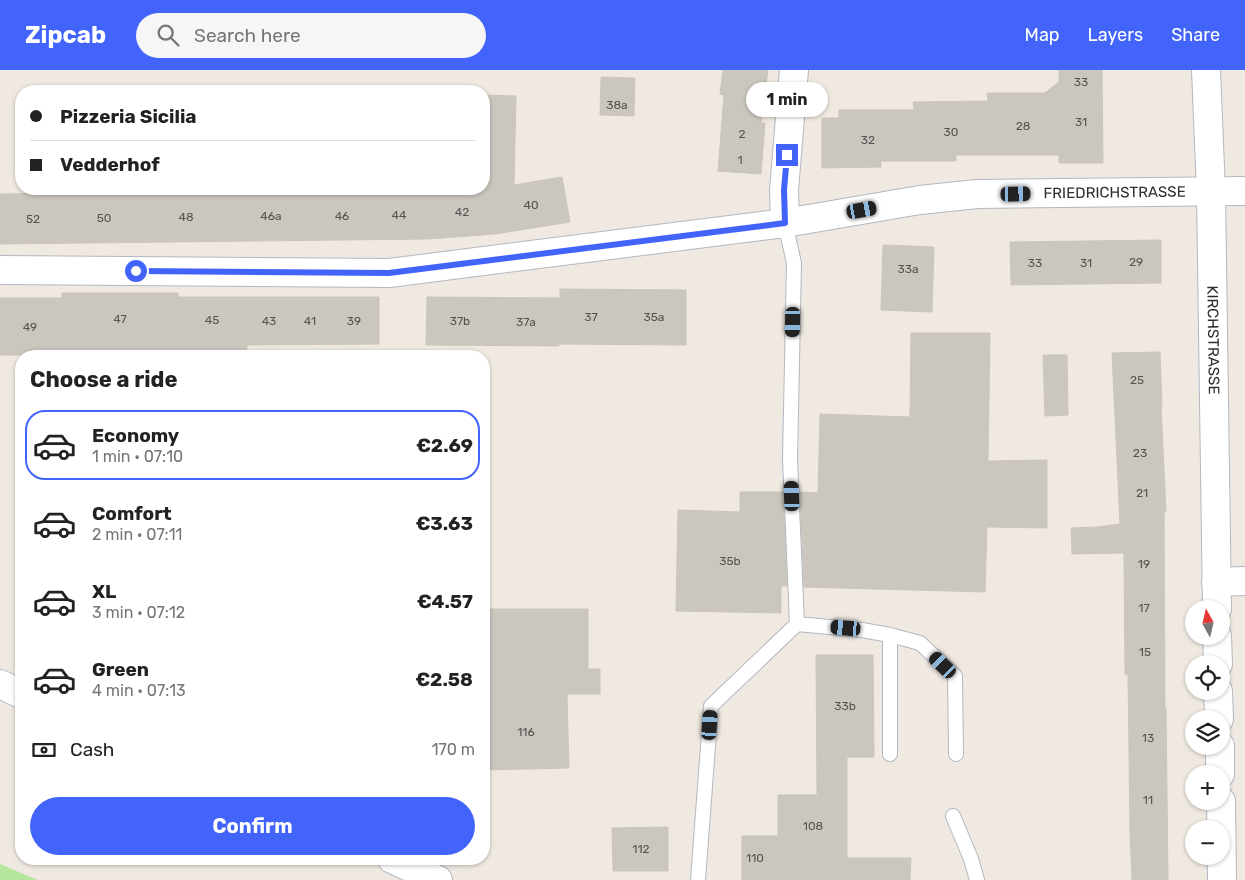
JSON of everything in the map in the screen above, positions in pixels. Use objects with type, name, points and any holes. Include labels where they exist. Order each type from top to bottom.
[{"type":"street","points":[[785,223],[784,190],[794,70]]},
{"type":"street","name":"KIRCHSTRASSE","points":[[1206,70],[1211,191],[1217,600]]},
{"type":"street","name":"FRIEDRICHSTRASSE","points":[[0,270],[389,273],[785,223],[920,200],[977,194],[1245,191]]},
{"type":"street","points":[[1216,582],[1245,581]]},
{"type":"street","points":[[0,684],[15,691]]},
{"type":"street","points":[[1221,810],[1222,880]]},
{"type":"street","points":[[405,865],[438,880]]},
{"type":"lane","points":[[698,880],[711,706],[797,624],[790,459],[794,263],[785,223]]},
{"type":"lane","points":[[797,624],[862,630],[920,643],[955,676],[956,754]]},
{"type":"lane","points":[[890,635],[890,754]]},
{"type":"lane","points":[[953,816],[971,859],[977,880]]},
{"type":"green space","points":[[0,864],[38,880],[0,880]]},
{"type":"building","points":[[723,70],[768,70],[761,123],[765,123],[761,174],[718,171],[724,95],[720,94]]},
{"type":"building","points":[[1059,70],[1102,70],[1103,163],[1059,163],[1059,155],[956,155],[956,161],[881,161],[881,167],[822,168],[822,118],[839,118],[839,110],[914,110],[913,102],[988,101],[987,93],[1045,93],[1059,82]]},
{"type":"building","points":[[601,77],[635,78],[634,116],[600,115]]},
{"type":"building","points":[[490,95],[516,96],[514,185],[562,177],[570,222],[495,234],[428,239],[0,244],[0,194],[490,195]]},
{"type":"building","points":[[1161,240],[1161,283],[1011,285],[1010,242]]},
{"type":"building","points":[[883,245],[934,247],[932,312],[881,310]]},
{"type":"building","points":[[560,289],[686,290],[686,345],[426,345],[427,297],[560,298]]},
{"type":"building","points":[[62,293],[178,293],[178,297],[379,297],[379,344],[247,345],[247,350],[15,350],[15,355],[0,355],[0,298],[62,298]]},
{"type":"building","points":[[911,333],[990,333],[988,461],[1047,460],[1047,528],[987,527],[985,592],[804,587],[800,492],[818,493],[820,414],[910,417]]},
{"type":"building","points":[[1160,352],[1166,512],[1164,512],[1165,708],[1168,880],[1132,880],[1128,674],[1125,674],[1124,553],[1072,554],[1071,528],[1120,524],[1112,353]]},
{"type":"building","points":[[1043,355],[1067,355],[1068,415],[1045,416]]},
{"type":"building","points":[[740,492],[783,492],[787,586],[781,586],[781,613],[676,611],[678,510],[740,512]]},
{"type":"building","points":[[490,609],[588,609],[588,669],[600,669],[600,694],[567,694],[569,768],[490,770]]},
{"type":"building","points":[[816,655],[873,655],[874,757],[847,757],[847,858],[911,858],[910,880],[742,880],[742,836],[778,836],[778,795],[817,795]]},
{"type":"building","points":[[668,827],[668,871],[613,871],[612,828]]},
{"type":"route","points":[[136,271],[389,273],[785,223],[784,190],[787,155]]}]
